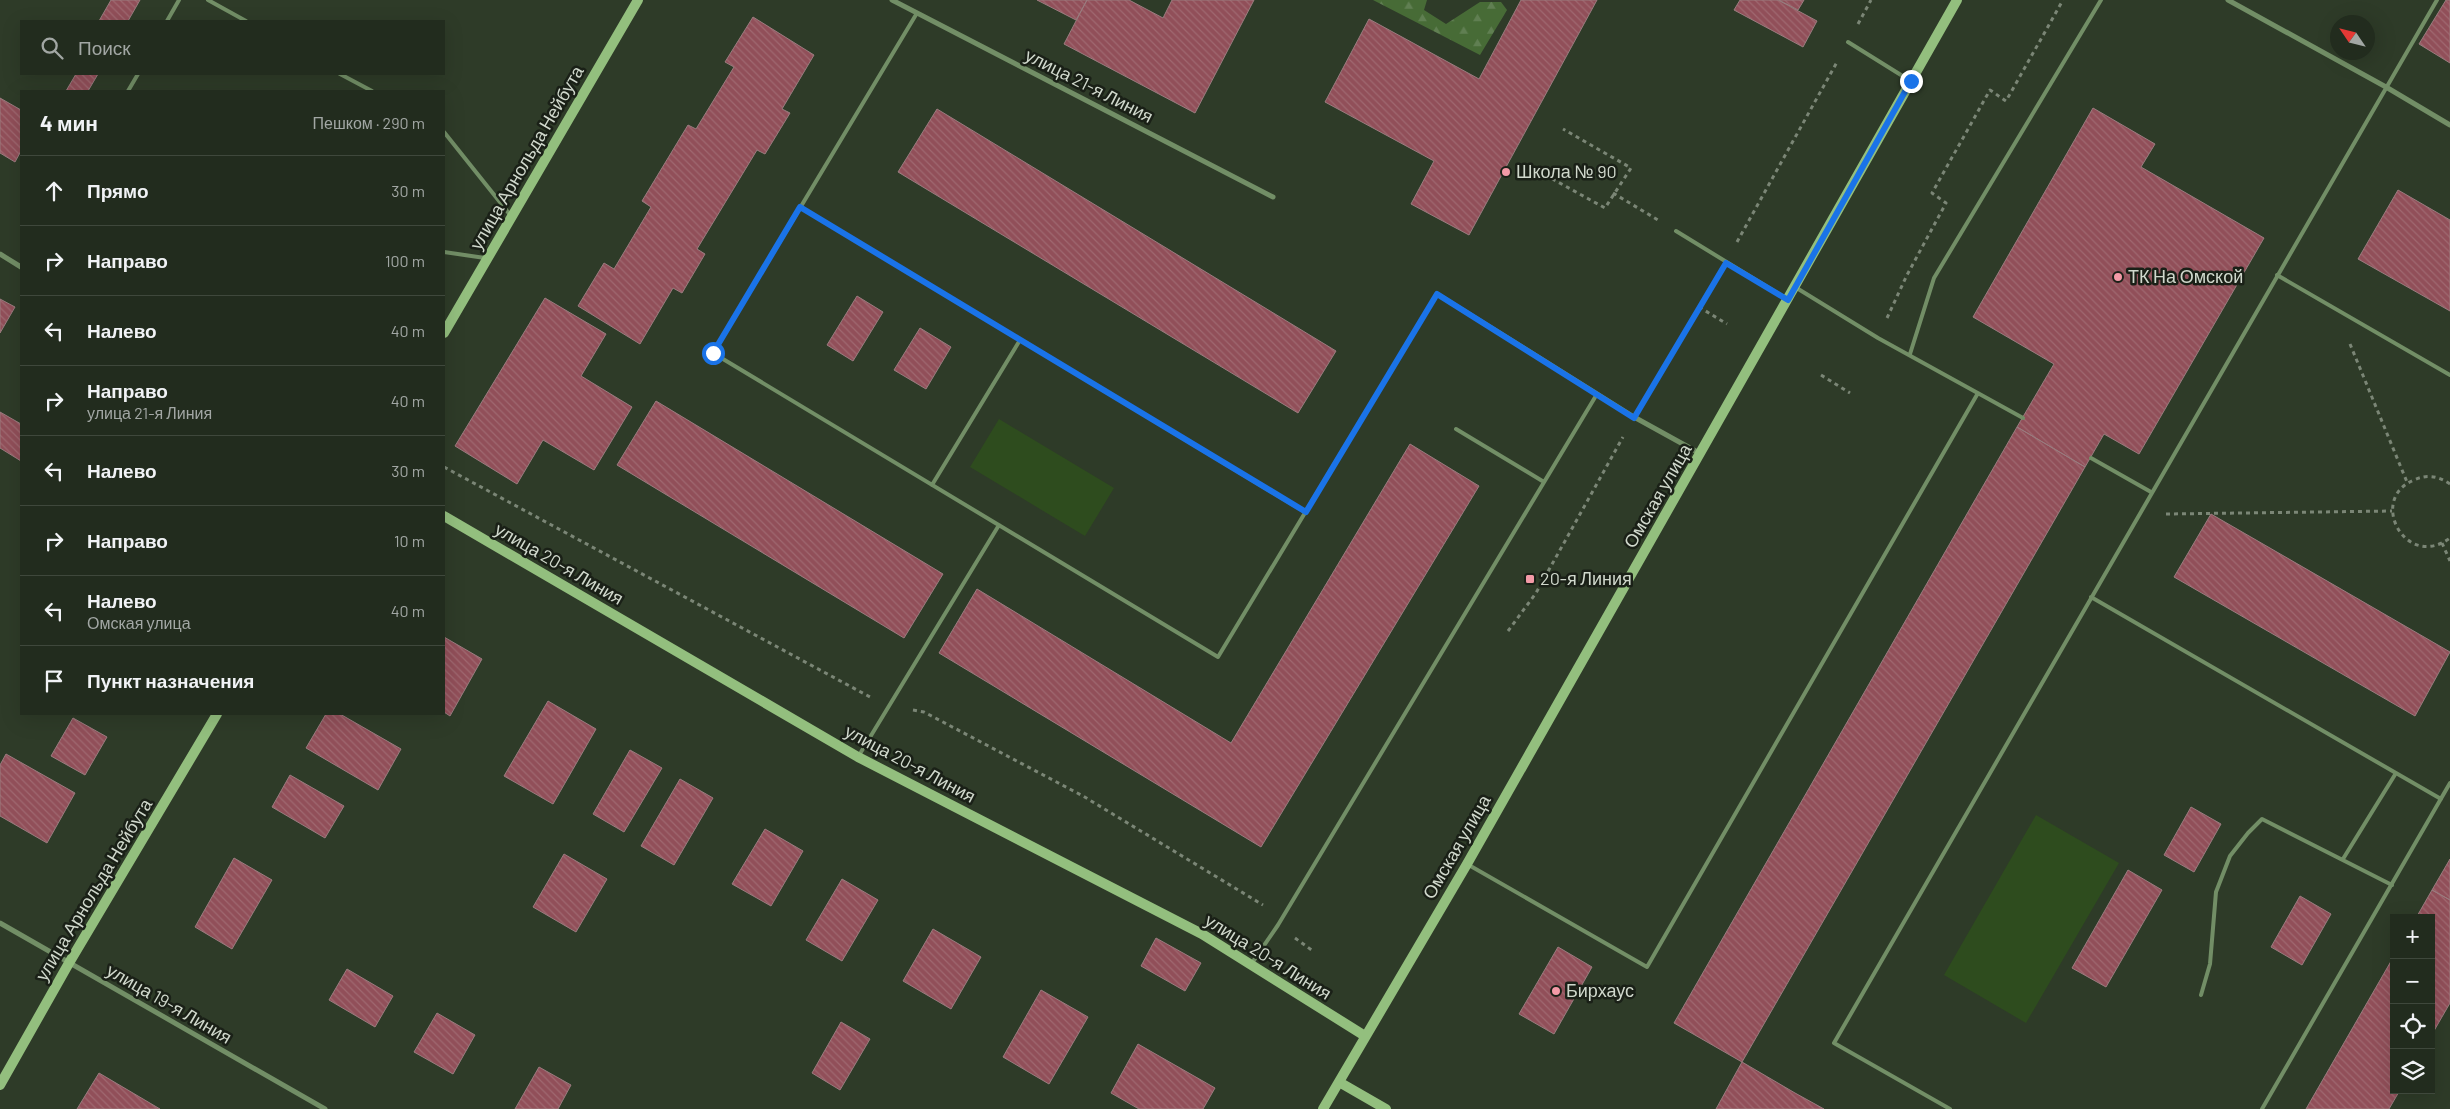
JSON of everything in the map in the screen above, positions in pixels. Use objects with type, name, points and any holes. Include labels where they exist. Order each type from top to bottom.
[{"type":"street","name":"улица Арнольда Нейбута","points":[[445,331],[638,0]]},
{"type":"street","name":"улица 21-я Линия","points":[[892,0],[1273,197]]},
{"type":"street","name":"Омская улица","points":[[1323,1109],[1467,864],[1957,0]]},
{"type":"street","points":[[2228,0],[2450,124]]},
{"type":"street","points":[[0,254],[20,266]]},
{"type":"street","points":[[1437,294],[1634,418],[1701,454]]},
{"type":"street","name":"улица 20-я Линия","points":[[445,517],[858,757],[1202,934],[1365,1036]]},
{"type":"street","name":"улица Арнольда Нейбута","points":[[0,1085],[69,963],[216,715]]},
{"type":"street","name":"улица 19-я Линия","points":[[0,923],[325,1109]]},
{"type":"street","points":[[1339,1082],[1386,1109]]},
{"type":"lane","points":[[168,20],[179,0]]},
{"type":"lane","points":[[208,0],[244,20]]},
{"type":"lane","points":[[1910,354],[1934,278],[2101,0]]},
{"type":"lane","points":[[1950,1109],[1834,1042],[2437,0]]},
{"type":"lane","points":[[917,13],[713,353],[1218,657],[1437,294]]},
{"type":"lane","points":[[1848,42],[1911,81]]},
{"type":"lane","points":[[129,90],[137,75]]},
{"type":"lane","points":[[342,75],[370,90]]},
{"type":"lane","points":[[445,133],[512,216]]},
{"type":"lane","points":[[800,207],[1306,512]]},
{"type":"lane","points":[[1676,231],[1788,300]]},
{"type":"lane","points":[[445,252],[487,258]]},
{"type":"lane","points":[[2277,275],[2450,375]]},
{"type":"lane","points":[[1795,288],[1878,338],[2023,418]]},
{"type":"lane","points":[[932,485],[1020,340]]},
{"type":"lane","points":[[1467,864],[1647,967],[1978,393]]},
{"type":"lane","points":[[1252,964],[1278,925],[1597,394]]},
{"type":"lane","points":[[1456,429],[1544,482]]},
{"type":"lane","points":[[2091,458],[2151,492]]},
{"type":"lane","points":[[858,757],[999,525]]},
{"type":"lane","points":[[2091,598],[2441,799]]},
{"type":"lane","points":[[2342,859],[2396,773]]},
{"type":"lane","points":[[2262,1109],[2450,783]]},
{"type":"lane","points":[[2201,996],[2210,964],[2216,892],[2230,856],[2262,818],[2392,885]]},
{"type":"path","points":[[1508,631],[1536,593],[1634,418],[1726,263],[1871,0]]},
{"type":"path","points":[[1878,338],[1907,275],[1946,203],[1932,193],[1990,90],[2006,101],[2063,0]]},
{"type":"path","points":[[1538,170],[1605,208],[1631,168],[1563,130]]},
{"type":"path","points":[[1613,193],[1676,231]]},
{"type":"path","points":[[1699,307],[1727,324]]},
{"type":"path","points":[[2334,308],[2407,482]]},
{"type":"path","points":[[1821,375],[1850,393]]},
{"type":"path","points":[[445,468],[888,707],[924,712],[1083,796],[1265,906],[1278,925],[1312,951]]},
{"type":"path","points":[[2450,484],[2440,478],[2423,476],[2407,482],[2396,495],[2392,511],[2396,525],[2403,536],[2415,544],[2428,546],[2442,543],[2450,538]]},
{"type":"path","points":[[2138,514],[2392,511]]},
{"type":"path","points":[[2442,543],[2450,561]]},
{"type":"green space","points":[[1373,0],[1427,0],[1424,10],[1446,24],[1480,2],[1501,2],[1507,10],[1480,55]]},
{"type":"green space","points":[[999,419],[1114,488],[1085,536],[970,467]]},
{"type":"green space","points":[[2036,815],[2119,863],[2026,1023],[1944,975]]},
{"type":"building","points":[[111,0],[140,0],[129,20],[100,20]]},
{"type":"building","points":[[1037,0],[1087,0],[1076,20]]},
{"type":"building","points":[[1087,0],[1129,0],[1163,18],[1172,0],[1254,0],[1195,113],[1064,44]]},
{"type":"building","points":[[1521,0],[1597,0],[1469,235],[1411,204],[1434,161],[1325,102],[1369,19],[1479,79]]},
{"type":"building","points":[[1740,0],[1778,0],[1817,21],[1803,47],[1734,10]]},
{"type":"building","points":[[1779,0],[1804,0],[1798,10]]},
{"type":"building","points":[[2446,0],[2450,0],[2450,63],[2419,44]]},
{"type":"building","points":[[753,17],[814,55],[782,109],[790,113],[765,154],[757,150],[697,249],[705,254],[682,293],[673,288],[640,344],[578,306],[604,263],[614,269],[651,207],[642,201],[688,125],[696,129],[734,67],[725,62]]},
{"type":"building","points":[[75,75],[97,75],[89,90],[67,90]]},
{"type":"building","points":[[0,98],[20,109],[20,153],[15,162],[0,153]]},
{"type":"building","name":"ТК На Омской","points":[[2093,108],[2155,144],[2141,167],[2264,238],[2139,454],[2104,434],[2085,467],[2017,427],[2054,364],[1973,317]]},
{"type":"building","points":[[937,109],[1336,351],[1298,413],[898,172]]},
{"type":"building","points":[[2398,190],[2450,220],[2450,311],[2358,259]]},
{"type":"building","points":[[857,296],[883,312],[853,361],[827,345]]},
{"type":"building","points":[[545,298],[606,334],[581,376],[632,407],[594,470],[543,440],[517,484],[455,446]]},
{"type":"building","points":[[0,299],[15,307],[0,333]]},
{"type":"building","points":[[920,328],[951,347],[926,389],[894,370]]},
{"type":"building","points":[[656,401],[943,574],[904,638],[617,465]]},
{"type":"building","points":[[0,412],[20,423],[20,460],[0,448]]},
{"type":"building","points":[[2017,427],[2085,467],[1742,1062],[1674,1023]]},
{"type":"building","points":[[1410,444],[1479,486],[1261,847],[939,653],[977,589],[1231,743]]},
{"type":"building","points":[[2211,514],[2450,652],[2415,716],[2174,577]]},
{"type":"building","points":[[445,638],[482,659],[450,716],[445,713]]},
{"type":"building","points":[[548,701],[596,729],[553,804],[504,776]]},
{"type":"building","points":[[325,715],[342,715],[401,749],[378,790],[306,748]]},
{"type":"building","points":[[73,718],[107,737],[85,775],[51,756]]},
{"type":"building","points":[[630,750],[662,768],[624,832],[593,814]]},
{"type":"building","points":[[6,754],[75,793],[47,843],[0,816],[0,765]]},
{"type":"building","points":[[290,775],[344,806],[325,838],[272,807]]},
{"type":"building","points":[[680,779],[713,798],[674,865],[641,846]]},
{"type":"building","points":[[2191,807],[2221,824],[2194,872],[2164,855]]},
{"type":"building","points":[[765,829],[803,851],[771,906],[732,884]]},
{"type":"building","points":[[564,854],[607,879],[576,932],[533,907]]},
{"type":"building","points":[[234,858],[272,880],[232,949],[195,927]]},
{"type":"building","points":[[2450,859],[2450,900],[2432,890]]},
{"type":"building","points":[[2128,870],[2162,890],[2106,987],[2072,968]]},
{"type":"building","points":[[842,879],[878,900],[842,961],[806,940]]},
{"type":"building","points":[[2432,890],[2450,900],[2450,1003],[2435,1029],[2435,914],[2418,914]]},
{"type":"building","points":[[2300,896],[2331,914],[2302,965],[2271,947]]},
{"type":"building","points":[[933,929],[981,957],[951,1009],[903,981]]},
{"type":"building","points":[[1156,938],[1201,963],[1185,991],[1141,966]]},
{"type":"building","name":"Бирхаус","points":[[1558,947],[1592,967],[1554,1034],[1519,1014]]},
{"type":"building","points":[[2390,963],[2390,1094],[2398,1094],[2389,1109],[2306,1109]]},
{"type":"building","points":[[347,969],[393,996],[375,1027],[329,1000]]},
{"type":"building","points":[[1041,990],[1088,1017],[1049,1084],[1003,1057]]},
{"type":"building","points":[[437,1013],[475,1035],[453,1074],[414,1052]]},
{"type":"building","points":[[841,1022],[870,1039],[840,1090],[812,1073]]},
{"type":"building","points":[[1138,1044],[1215,1088],[1203,1109],[1139,1109],[1111,1093]]},
{"type":"building","points":[[1742,1062],[1795,1093],[1824,1109],[1716,1109]]},
{"type":"building","points":[[539,1067],[571,1085],[558,1109],[515,1109]]},
{"type":"building","points":[[99,1073],[160,1109],[77,1109]]},
{"type":"place","name":"Школа № 90","points":[[1506,172]]},
{"type":"place","name":"ТК На Омской","points":[[2118,277]]},
{"type":"place","name":"20-я Линия","points":[[1530,579]]},
{"type":"place","name":"Бирхаус","points":[[1556,991]]},
{"type":"route","points":[[713,353],[800,207],[1306,512],[1437,294],[1634,418],[1726,263],[1788,300],[1911,81]]}]
